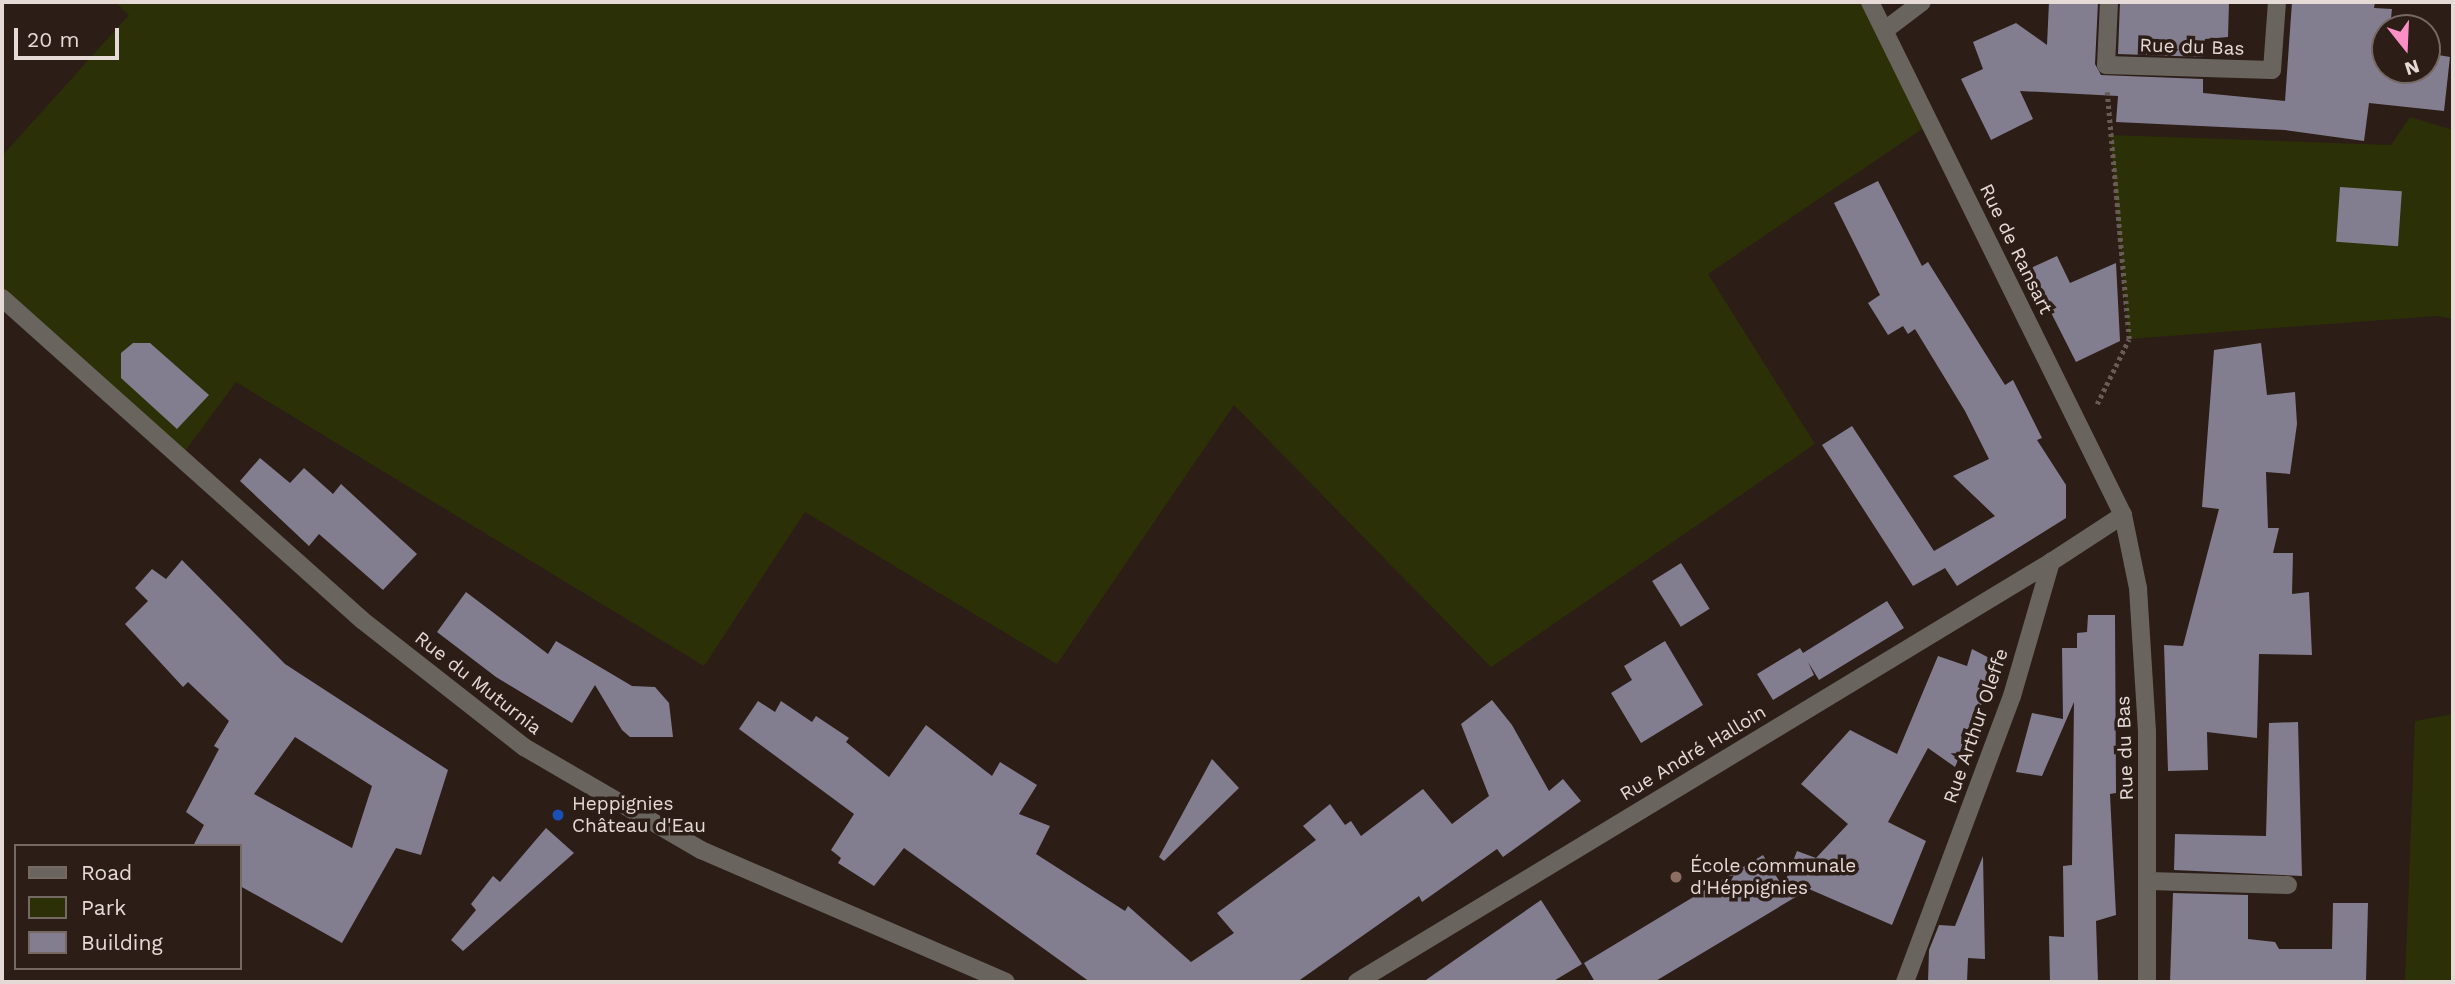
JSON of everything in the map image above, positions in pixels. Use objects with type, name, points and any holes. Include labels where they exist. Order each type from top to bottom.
[{"type":"street","name":"Rue de Ransart","points":[[1870,2],[2123,515]]},
{"type":"street","points":[[1885,30],[1922,2]]},
{"type":"street","points":[[2106,65],[2109,2]]},
{"type":"street","name":"Rue du Bas","points":[[2106,65],[2272,70],[2277,2]]},
{"type":"street","name":"Rue du Muturnia","points":[[2,298],[362,620],[524,747],[701,850],[1006,982]]},
{"type":"street","points":[[2051,562],[2123,515]]},
{"type":"street","name":"Rue du Bas","points":[[2123,515],[2138,588],[2147,732],[2147,982]]},
{"type":"street","name":"Rue André Halloin","points":[[1357,982],[2051,562]]},
{"type":"street","name":"Rue Arthur Oleffe","points":[[1905,982],[2012,696],[2051,562]]},
{"type":"street","points":[[2148,881],[2288,884]]},
{"type":"path","points":[[2083,433],[2129,339],[2106,65]]},
{"type":"green space","points":[[115,2],[1870,2],[1931,123],[1708,274],[1815,444],[1491,667],[1234,405],[1057,664],[805,512],[704,666],[236,382],[180,458],[2,298],[2,156],[129,15]]},
{"type":"green space","points":[[2410,117],[2453,130],[2453,319],[2436,316],[2129,339],[2110,135],[2391,145]]},
{"type":"green space","points":[[2453,714],[2453,982],[2405,982],[2415,721]]},
{"type":"building","points":[[2049,2],[2098,2],[2095,64],[2101,75],[2203,79],[2203,93],[2285,101],[2292,2],[2375,2],[2374,8],[2392,9],[2391,14],[2371,14],[2371,84],[2441,84],[2441,55],[2450,57],[2444,111],[2369,103],[2364,141],[2285,130],[2116,122],[2118,96],[2020,91],[2033,119],[1991,140],[1961,79],[1983,69],[1973,42],[2016,23],[2047,45]]},
{"type":"building","points":[[2120,2],[2229,2],[2228,37],[2205,39],[2204,57],[2118,54]]},
{"type":"building","points":[[1878,181],[1922,266],[1928,262],[2005,385],[2013,380],[2042,438],[2037,440],[2066,485],[2066,518],[1957,586],[1945,568],[1913,586],[1822,445],[1852,426],[1934,551],[1995,516],[1953,476],[1989,459],[1965,411],[1915,329],[1908,334],[1903,326],[1888,335],[1868,303],[1880,295],[1834,203]]},
{"type":"building","points":[[2340,187],[2402,191],[2398,246],[2336,242]]},
{"type":"building","points":[[2057,256],[2070,283],[2116,263],[2120,341],[2076,362],[2029,269]]},
{"type":"building","points":[[133,343],[150,343],[209,395],[177,429],[121,378],[121,353]]},
{"type":"building","points":[[2261,343],[2267,395],[2295,392],[2297,424],[2290,474],[2266,472],[2268,528],[2279,528],[2273,553],[2293,553],[2292,594],[2309,592],[2312,655],[2259,654],[2257,738],[2207,732],[2208,770],[2168,771],[2164,645],[2183,646],[2219,509],[2202,507],[2214,350]]},
{"type":"building","points":[[260,458],[290,483],[304,468],[333,494],[341,484],[417,554],[383,590],[319,534],[309,546],[240,481]]},
{"type":"building","points":[[182,560],[285,664],[448,770],[421,855],[396,848],[342,943],[242,887],[242,844],[194,844],[204,825],[186,812],[219,749],[214,746],[229,721],[188,682],[183,687],[125,624],[148,601],[135,588],[152,569],[166,579]],"holes":[[[295,737],[372,786],[352,848],[254,794]]]},
{"type":"building","points":[[1681,563],[1710,609],[1681,627],[1652,581]]},
{"type":"building","points":[[466,592],[548,654],[556,641],[632,686],[655,687],[669,703],[673,737],[630,737],[622,730],[595,685],[572,723],[496,677],[437,632]]},
{"type":"building","points":[[1887,601],[1904,628],[1819,680],[1808,662],[1814,675],[1773,700],[1757,674],[1800,648],[1803,653]]},
{"type":"building","points":[[2088,615],[2115,615],[2116,793],[2110,794],[2116,915],[2096,921],[2098,982],[2050,982],[2049,936],[2064,937],[2063,866],[2072,865],[2074,702],[2042,776],[2016,772],[2032,713],[2063,719],[2062,648],[2077,648],[2077,633],[2087,632]]},
{"type":"building","points":[[1665,641],[1703,705],[1641,743],[1611,693],[1632,680],[1624,666]]},
{"type":"building","points":[[1972,649],[1999,663],[1955,767],[1928,748],[1888,822],[1926,841],[1892,925],[1809,889],[1654,982],[1595,982],[1584,963],[1763,855],[1783,887],[1797,851],[1816,858],[1848,824],[1801,784],[1850,730],[1897,754],[1938,656],[1967,666]]},
{"type":"building","points":[[1492,700],[1512,725],[1549,791],[1563,779],[1581,801],[1503,857],[1497,849],[1422,902],[1419,896],[1297,982],[1090,982],[904,848],[874,886],[838,863],[841,858],[831,850],[854,814],[739,729],[758,701],[775,712],[781,701],[812,722],[816,716],[849,738],[846,742],[889,777],[926,725],[992,776],[1000,762],[1037,785],[1019,814],[1050,826],[1036,854],[1125,911],[1128,906],[1191,962],[1234,933],[1217,913],[1316,840],[1303,826],[1330,804],[1345,825],[1351,821],[1361,836],[1423,789],[1452,824],[1489,796],[1461,724]]},
{"type":"building","points":[[2298,722],[2302,876],[2174,870],[2175,834],[2266,836],[2269,723]]},
{"type":"building","points":[[1212,759],[1239,788],[1164,861],[1159,857]]},
{"type":"building","points":[[546,828],[574,853],[463,951],[451,940],[476,910],[471,904],[493,876],[500,882]]},
{"type":"building","points":[[1983,856],[1985,959],[1968,958],[1967,982],[1928,982],[1929,950],[1939,925],[1955,926]]},
{"type":"building","points":[[2173,893],[2248,895],[2248,939],[2275,942],[2279,949],[2332,949],[2333,903],[2368,903],[2366,982],[2170,982]]},
{"type":"building","points":[[1541,900],[1582,964],[1552,982],[1423,982]]},
{"type":"place","name":"Heppignies Château d'Eau","points":[[558,815]]},
{"type":"place","name":"École communale d'Héppignies","points":[[1676,877]]}]
